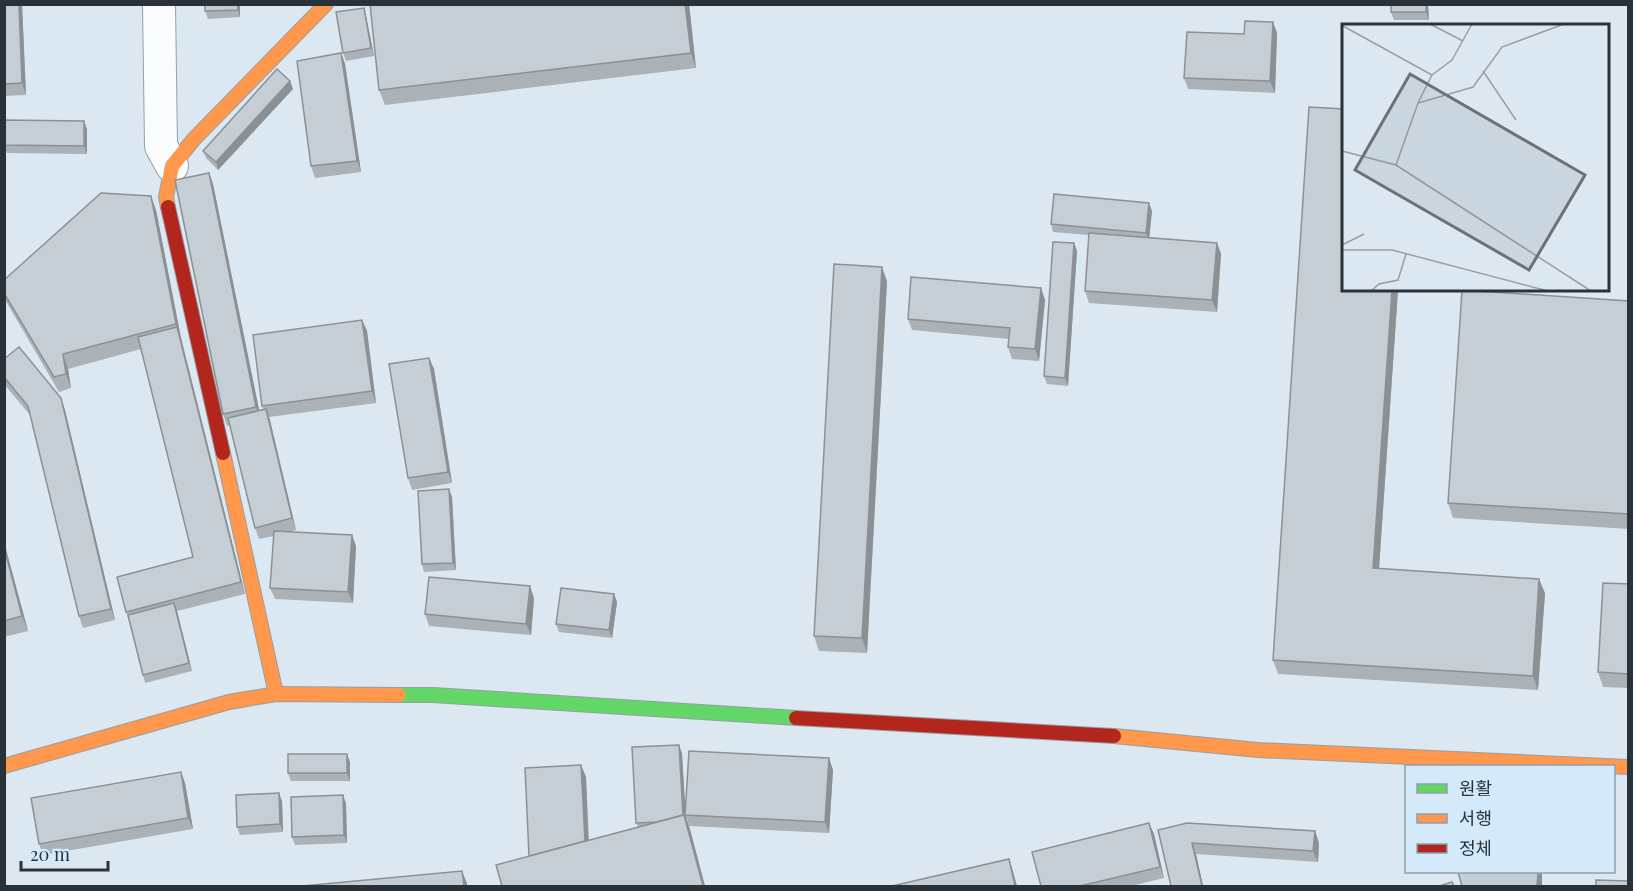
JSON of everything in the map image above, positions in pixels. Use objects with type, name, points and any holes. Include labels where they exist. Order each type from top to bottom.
[{"type":"main road","points":[[276,694],[166,197],[172,166],[194,139],[326,4]]},
{"type":"main road","points":[[4,766],[230,702],[276,694],[433,695],[658,711],[1119,736],[1258,750],[1606,765]]},
{"type":"street","points":[[159,4],[161,146],[172,166]]},
{"type":"building","points":[[4,4],[19,4],[22,83],[4,84]]},
{"type":"building","points":[[205,4],[237,4],[238,10],[205,11]]},
{"type":"building","points":[[370,4],[685,4],[691,53],[379,90]]},
{"type":"building","points":[[1391,4],[1426,4],[1426,12],[1391,12]]},
{"type":"building","points":[[364,8],[371,48],[343,53],[336,12]]},
{"type":"building","points":[[1245,21],[1273,22],[1270,81],[1184,78],[1187,32],[1244,34]]},
{"type":"building","points":[[341,53],[357,161],[311,166],[297,61]]},
{"type":"building","points":[[277,69],[290,81],[216,162],[203,151]]},
{"type":"building","points":[[1309,107],[1342,109],[1342,291],[1392,291],[1373,568],[1539,579],[1533,676],[1273,660]]},
{"type":"building","points":[[5,120],[84,121],[84,146],[4,145]]},
{"type":"building","points":[[209,173],[256,407],[223,414],[175,180]]},
{"type":"building","points":[[101,193],[151,196],[176,324],[63,354],[66,374],[54,377],[4,293],[4,280]]},
{"type":"building","points":[[1054,194],[1149,203],[1146,233],[1051,224]]},
{"type":"building","points":[[1089,233],[1217,243],[1212,300],[1085,291]]},
{"type":"building","points":[[1053,242],[1074,243],[1065,378],[1044,376]]},
{"type":"building","points":[[834,264],[882,267],[862,638],[814,636]]},
{"type":"building","points":[[911,277],[1041,288],[1035,349],[1008,347],[1010,328],[908,319]]},
{"type":"building","points":[[1462,291],[1629,301],[1629,514],[1448,503]]},
{"type":"building","points":[[362,320],[372,391],[262,406],[253,335]]},
{"type":"building","points":[[177,327],[241,582],[126,612],[117,577],[193,557],[138,337]]},
{"type":"building","points":[[19,347],[61,398],[111,609],[79,616],[28,406],[4,377],[4,359]]},
{"type":"building","points":[[429,358],[448,472],[408,478],[389,364]]},
{"type":"building","points":[[266,409],[292,518],[255,528],[228,418]]},
{"type":"building","points":[[449,489],[453,563],[422,564],[418,491]]},
{"type":"building","points":[[274,531],[352,535],[348,592],[270,588]]},
{"type":"building","points":[[4,547],[22,616],[4,621]]},
{"type":"building","points":[[429,577],[530,586],[526,624],[425,614]]},
{"type":"building","points":[[1603,583],[1629,584],[1629,674],[1598,672]]},
{"type":"building","points":[[561,588],[614,594],[609,630],[556,624]]},
{"type":"building","points":[[174,603],[189,663],[143,675],[128,615]]},
{"type":"building","points":[[679,745],[683,815],[657,822],[636,823],[632,747]]},
{"type":"building","points":[[689,751],[829,758],[825,822],[685,815]]},
{"type":"building","points":[[288,754],[347,754],[347,773],[288,773]]},
{"type":"building","points":[[581,765],[585,841],[529,856],[525,768]]},
{"type":"building","points":[[181,772],[188,818],[39,844],[31,798]]},
{"type":"building","points":[[279,793],[280,824],[237,827],[236,795]]},
{"type":"building","points":[[343,795],[344,835],[292,837],[291,797]]},
{"type":"building","points":[[684,815],[703,886],[502,886],[496,865]]},
{"type":"building","points":[[1149,823],[1160,867],[1080,886],[1041,886],[1032,852]]},
{"type":"building","points":[[1187,823],[1315,831],[1313,851],[1192,843],[1202,886],[1171,886],[1158,830]]},
{"type":"building","points":[[1009,859],[1015,886],[892,886]]},
{"type":"building","points":[[462,871],[464,886],[302,886]]},
{"type":"building","points":[[1458,873],[1538,873],[1537,886],[1462,886]]},
{"type":"building","points":[[1596,880],[1629,881],[1629,886],[1596,886]]},
{"type":"building","points":[[1452,882],[1454,886],[1439,886]]},
{"type":"traffic: fast","points":[[399,695],[433,695],[796,718]]},
{"type":"traffic: slow","points":[[168,207],[166,197],[172,166],[194,139],[326,4]]},
{"type":"traffic: slow","points":[[223,453],[276,694]]},
{"type":"traffic: slow","points":[[4,766],[229,702],[276,694],[399,695]]},
{"type":"traffic: slow","points":[[1114,736],[1258,750],[1584,765]]},
{"type":"traffic: slow","points":[[1615,766],[1628,767]]},
{"type":"traffic: jam","points":[[168,207],[223,453]]},
{"type":"traffic: jam","points":[[796,718],[1114,736]]}]
